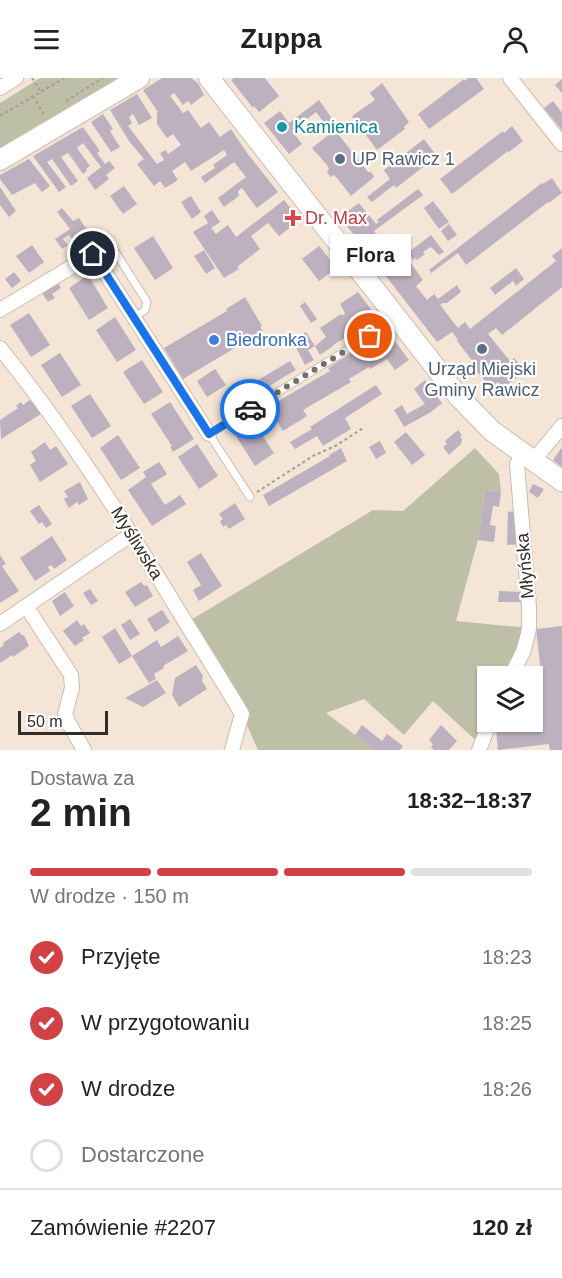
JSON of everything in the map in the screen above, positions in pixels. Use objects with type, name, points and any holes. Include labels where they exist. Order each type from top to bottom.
[{"type":"street","points":[[0,88],[16,78]]},
{"type":"street","points":[[0,160],[139,78]]},
{"type":"street","points":[[209,78],[391,321],[470,410],[492,431],[562,481]]},
{"type":"street","points":[[510,78],[562,144]]},
{"type":"street","points":[[0,310],[93,254],[209,434]]},
{"type":"street","name":"Myśliwska","points":[[0,348],[57,423],[132,534],[242,714],[232,750]]},
{"type":"street","points":[[528,458],[562,426]]},
{"type":"street","name":"Młyńska","points":[[516,666],[528,634],[529,607],[517,464],[528,458]]},
{"type":"street","points":[[0,624],[132,534]]},
{"type":"street","points":[[26,606],[71,675],[72,688],[65,714],[84,750]]},
{"type":"street","points":[[479,750],[486,732]]},
{"type":"lane","points":[[93,254],[107,247],[114,250],[147,302],[146,310],[134,318]]},
{"type":"lane","points":[[250,497],[209,434],[370,336]]},
{"type":"path","points":[[32,78],[41,92]]},
{"type":"path","points":[[0,116],[64,78]]},
{"type":"path","points":[[33,96],[52,129]]},
{"type":"path","points":[[250,497],[313,456],[337,445],[363,428]]},
{"type":"green space","points":[[40,78],[122,78],[0,150],[0,103]]},
{"type":"green space","points":[[475,448],[499,474],[501,492],[485,490],[478,540],[456,621],[529,628],[515,666],[477,666],[477,732],[485,732],[481,745],[433,701],[404,735],[364,699],[326,713],[375,750],[258,750],[242,714],[186,623],[373,510],[403,511]]},
{"type":"building","points":[[162,78],[191,78],[198,83],[204,95],[191,105],[188,101],[183,105],[174,93],[170,96],[183,113],[188,110],[201,128],[209,122],[220,137],[231,129],[278,192],[257,208],[242,188],[238,191],[239,196],[224,207],[218,198],[246,177],[234,162],[205,183],[201,177],[215,168],[213,165],[227,155],[224,150],[191,171],[185,162],[172,171],[178,180],[165,188],[160,181],[154,186],[137,164],[144,159],[129,141],[110,110],[137,94],[152,118],[139,125],[133,114],[129,117],[132,123],[128,126],[157,164],[164,160],[160,153],[166,150],[168,154],[181,145],[173,134],[167,138],[157,124],[158,112],[143,90]]},
{"type":"building","points":[[234,78],[265,78],[279,96],[259,112],[254,106],[253,108],[231,80]]},
{"type":"building","points":[[468,78],[476,78],[484,89],[429,129],[418,114]]},
{"type":"building","points":[[562,79],[562,93],[555,85]]},
{"type":"building","points":[[382,83],[409,122],[404,127],[405,129],[377,150],[352,116],[375,100],[370,93]]},
{"type":"building","points":[[319,100],[333,120],[326,125],[316,112],[292,131],[302,144],[289,154],[264,123],[280,111],[289,123]]},
{"type":"building","points":[[553,101],[562,113],[562,130],[544,108]]},
{"type":"building","points":[[103,114],[113,129],[110,131],[120,147],[111,152],[91,122]]},
{"type":"building","points":[[512,126],[523,141],[452,194],[440,179]]},
{"type":"building","points":[[83,127],[100,151],[97,153],[105,164],[109,161],[115,168],[106,175],[109,179],[95,190],[87,178],[101,167],[83,143],[77,148],[90,166],[83,174],[68,153],[61,157],[78,181],[71,186],[52,159],[47,162],[66,187],[59,192],[33,156]]},
{"type":"building","name":"UP Rawicz 1","points":[[335,130],[368,172],[374,176],[351,196],[334,175],[331,177],[327,172],[329,169],[327,165],[312,148]]},
{"type":"building","points":[[424,139],[437,156],[396,188],[394,185],[372,202],[367,197],[390,179],[384,170]]},
{"type":"building","points":[[29,159],[50,186],[42,192],[35,183],[12,195],[0,179],[0,175]]},
{"type":"building","points":[[552,178],[562,193],[466,265],[458,253],[431,273],[429,270],[542,183]]},
{"type":"building","points":[[124,186],[137,204],[123,214],[110,196]]},
{"type":"building","points":[[0,187],[16,211],[9,217],[0,205]]},
{"type":"building","points":[[418,189],[423,195],[374,231],[396,262],[431,235],[444,252],[439,255],[431,247],[417,260],[411,257],[408,259],[423,280],[416,286],[427,300],[434,294],[438,299],[457,285],[461,292],[447,303],[440,305],[458,328],[465,322],[470,329],[556,261],[552,256],[562,248],[562,287],[502,335],[496,328],[488,334],[510,361],[514,358],[520,365],[516,368],[521,374],[503,388],[498,382],[491,388],[475,369],[477,367],[452,332],[437,342],[340,217],[359,203],[376,224],[379,222],[377,220]]},
{"type":"building","points":[[191,196],[201,212],[192,219],[181,202]]},
{"type":"building","points":[[284,200],[300,220],[279,236],[268,223],[251,236],[260,249],[237,267],[239,269],[224,278],[193,232],[208,223],[204,216],[212,210],[220,222],[211,228],[216,234],[228,225],[236,237]]},
{"type":"building","points":[[433,201],[449,222],[439,229],[424,208]]},
{"type":"building","points":[[62,208],[73,221],[79,218],[90,234],[76,244],[69,235],[63,239],[68,245],[62,249],[55,239],[70,229],[57,212]]},
{"type":"building","points":[[449,224],[457,235],[448,241],[441,231]]},
{"type":"building","points":[[153,236],[173,268],[155,280],[134,248]]},
{"type":"building","points":[[32,245],[44,262],[29,273],[16,256]]},
{"type":"building","points":[[319,246],[337,268],[319,281],[302,259]]},
{"type":"building","points":[[204,250],[215,268],[206,274],[194,256]]},
{"type":"building","points":[[516,268],[524,279],[516,286],[513,281],[495,295],[490,288]]},
{"type":"building","points":[[14,272],[21,281],[12,288],[5,279]]},
{"type":"building","points":[[88,275],[108,308],[89,320],[69,288]]},
{"type":"building","points":[[58,283],[61,288],[52,294],[55,298],[48,302],[42,293]]},
{"type":"building","points":[[358,292],[409,360],[395,370],[387,359],[370,369],[369,367],[349,379],[351,382],[303,410],[307,416],[283,431],[271,411],[259,419],[255,413],[330,371],[328,368],[361,347],[369,360],[384,351],[368,331],[356,339],[353,333],[320,355],[315,346],[326,337],[320,328],[341,314],[342,316],[345,313],[340,304]]},
{"type":"building","name":"Biedronka","points":[[245,297],[263,331],[183,379],[164,348],[227,311],[226,309]]},
{"type":"building","points":[[305,302],[317,319],[311,323],[300,306]]},
{"type":"building","points":[[29,313],[50,345],[31,357],[10,325]]},
{"type":"building","points":[[115,317],[136,350],[117,362],[96,330]]},
{"type":"building","points":[[306,332],[315,346],[308,350],[314,360],[305,365],[292,340]]},
{"type":"building","points":[[60,353],[81,385],[62,397],[41,365]]},
{"type":"building","points":[[142,360],[163,392],[144,404],[123,372]]},
{"type":"building","points":[[290,361],[296,370],[259,392],[253,383]]},
{"type":"building","points":[[215,369],[226,385],[207,397],[197,381]]},
{"type":"building","points":[[425,380],[442,403],[404,427],[394,410],[402,405],[407,414],[425,404],[414,389]]},
{"type":"building","points":[[376,385],[382,394],[345,418],[351,429],[323,446],[317,436],[295,449],[290,442]]},
{"type":"building","points":[[90,394],[111,426],[92,438],[71,406]]},
{"type":"building","points":[[31,399],[41,414],[1,439],[0,420],[18,408],[16,406],[21,402],[23,405]]},
{"type":"building","points":[[170,402],[194,439],[173,452],[170,447],[172,446],[151,414]]},
{"type":"building","points":[[253,421],[274,453],[255,466],[234,433]]},
{"type":"building","points":[[458,430],[462,435],[461,444],[449,455],[443,447],[447,444],[445,441]]},
{"type":"building","points":[[406,432],[425,455],[412,465],[394,442]]},
{"type":"building","points":[[118,435],[140,468],[121,480],[100,448]]},
{"type":"building","points":[[380,441],[386,453],[376,459],[369,447]]},
{"type":"building","points":[[45,442],[50,450],[56,446],[68,464],[40,482],[30,465],[36,461],[31,452]]},
{"type":"building","points":[[197,444],[218,476],[199,489],[178,457]]},
{"type":"building","points":[[562,447],[562,467],[553,460]]},
{"type":"building","points":[[341,448],[347,461],[269,506],[263,495]]},
{"type":"building","points":[[159,462],[167,474],[151,484],[165,505],[180,495],[186,504],[152,526],[128,490],[146,477],[143,472]]},
{"type":"building","points":[[80,482],[88,499],[79,505],[77,502],[69,508],[64,499],[68,497],[64,491]]},
{"type":"building","points":[[533,484],[544,489],[538,498],[529,492]]},
{"type":"building","points":[[485,490],[501,492],[499,507],[493,506],[490,525],[496,526],[494,542],[478,540]]},
{"type":"building","points":[[235,503],[245,519],[229,529],[226,525],[223,527],[220,521],[223,519],[219,514]]},
{"type":"building","points":[[39,505],[52,524],[46,528],[42,522],[39,524],[30,511]]},
{"type":"building","points":[[516,511],[519,544],[507,545],[508,512]]},
{"type":"building","points":[[52,536],[67,560],[54,569],[51,565],[48,567],[50,571],[35,581],[20,558]]},
{"type":"building","points":[[201,553],[222,586],[199,601],[193,590],[201,585],[187,562]]},
{"type":"building","points":[[0,555],[6,564],[2,566],[19,591],[0,603]]},
{"type":"building","points":[[141,582],[144,586],[147,585],[153,596],[135,607],[125,592]]},
{"type":"building","points":[[90,589],[98,601],[91,605],[83,593]]},
{"type":"building","points":[[499,591],[523,592],[523,602],[498,602]]},
{"type":"building","points":[[65,592],[74,606],[60,616],[52,601]]},
{"type":"building","points":[[162,610],[170,622],[155,632],[147,619]]},
{"type":"building","points":[[130,619],[140,634],[130,640],[121,625]]},
{"type":"building","points":[[77,620],[81,626],[84,624],[90,633],[75,646],[63,631]]},
{"type":"building","points":[[562,626],[562,750],[550,750],[549,744],[498,750],[496,732],[543,732],[543,666],[540,666],[536,629]]},
{"type":"building","points":[[115,628],[132,656],[119,664],[102,637]]},
{"type":"building","points":[[19,632],[24,635],[29,646],[0,663],[0,648],[4,645],[3,643]]},
{"type":"building","points":[[178,636],[188,651],[163,666],[164,668],[154,674],[156,679],[149,683],[132,656],[157,640],[161,647]]},
{"type":"building","points":[[196,665],[207,689],[179,707],[172,695],[175,678]]},
{"type":"building","points":[[157,680],[166,693],[143,707],[125,698]]},
{"type":"building","points":[[362,725],[382,741],[387,734],[403,746],[400,750],[375,750],[355,735]]},
{"type":"building","points":[[441,725],[457,741],[449,750],[434,750],[431,747],[433,744],[429,740]]},
{"type":"way so far","points":[[250,409],[370,336]]},
{"type":"place","name":"Kamienica","points":[[282,127]]},
{"type":"place","name":"UP Rawicz 1","points":[[340,159]]},
{"type":"place","name":"Dr. Max","points":[[293,218]]},
{"type":"place","name":"Flora","points":[[370,336]]},
{"type":"place","name":"Biedronka","points":[[214,340]]},
{"type":"place","name":"Urząd Miejski Gminy Rawicz","points":[[482,349]]},
{"type":"route","points":[[93,254],[209,434],[250,409]]}]
